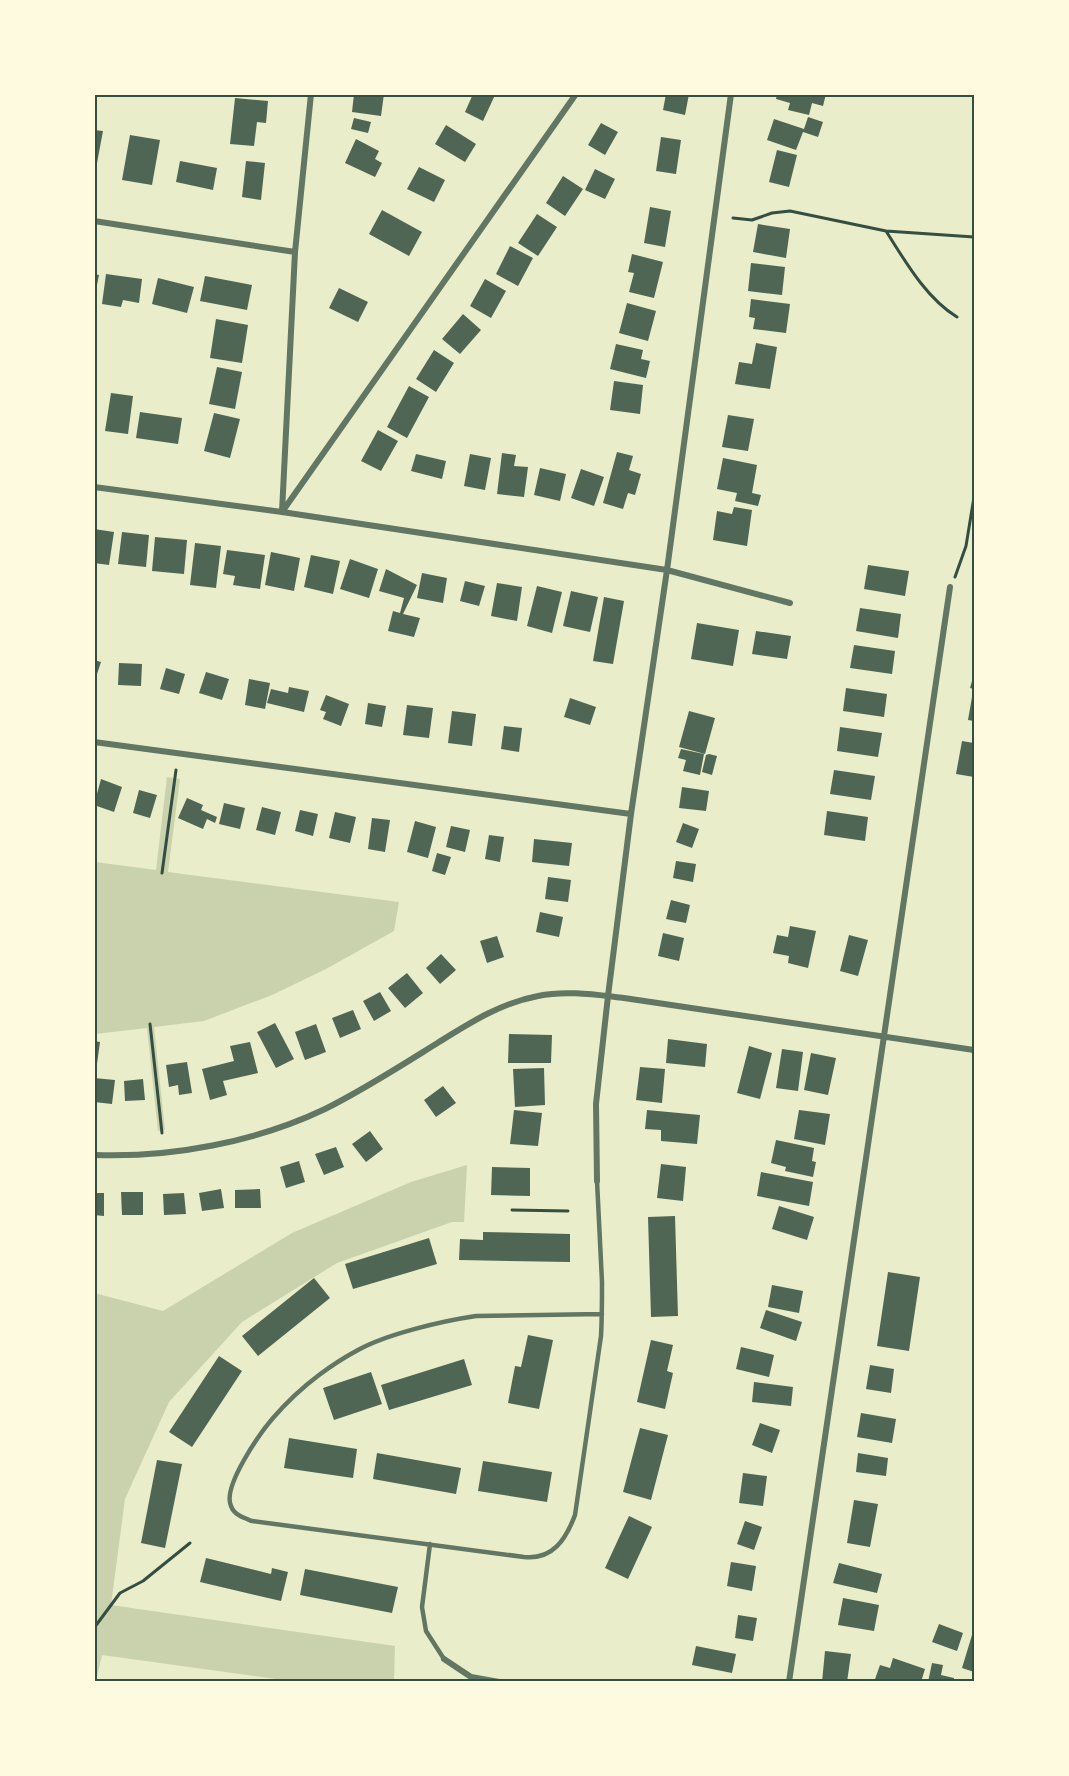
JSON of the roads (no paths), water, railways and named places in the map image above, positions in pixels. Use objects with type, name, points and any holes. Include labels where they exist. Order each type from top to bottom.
[{"type":"street","points":[[282,512],[295,252],[311,94]]},
{"type":"street","points":[[282,512],[576,94]]},
{"type":"street","points":[[597,1181],[596,1104],[608,996],[631,814],[667,570],[731,94]]},
{"type":"street","points":[[94,221],[295,252]]},
{"type":"street","points":[[94,487],[282,512],[667,570],[790,603]]},
{"type":"street","points":[[789,1682],[950,587]]},
{"type":"street","points":[[94,742],[631,814]]},
{"type":"street","points":[[94,1155],[148,1154],[197,1148],[282,1126],[324,1110],[359,1091],[478,1018],[509,1003],[540,995],[570,993],[608,996],[975,1050]]},
{"type":"street","points":[[444,1659],[471,1677],[499,1682]]},
{"type":"lane","points":[[597,1181],[602,1314],[602,1336],[575,1515],[568,1533],[558,1545],[547,1554],[532,1557],[246,1519],[239,1516],[231,1506],[229,1495],[233,1480],[273,1419],[318,1375],[338,1362],[381,1340],[459,1319],[476,1316],[602,1314]]},
{"type":"lane","points":[[430,1544],[422,1607],[426,1631],[444,1659]]}]
